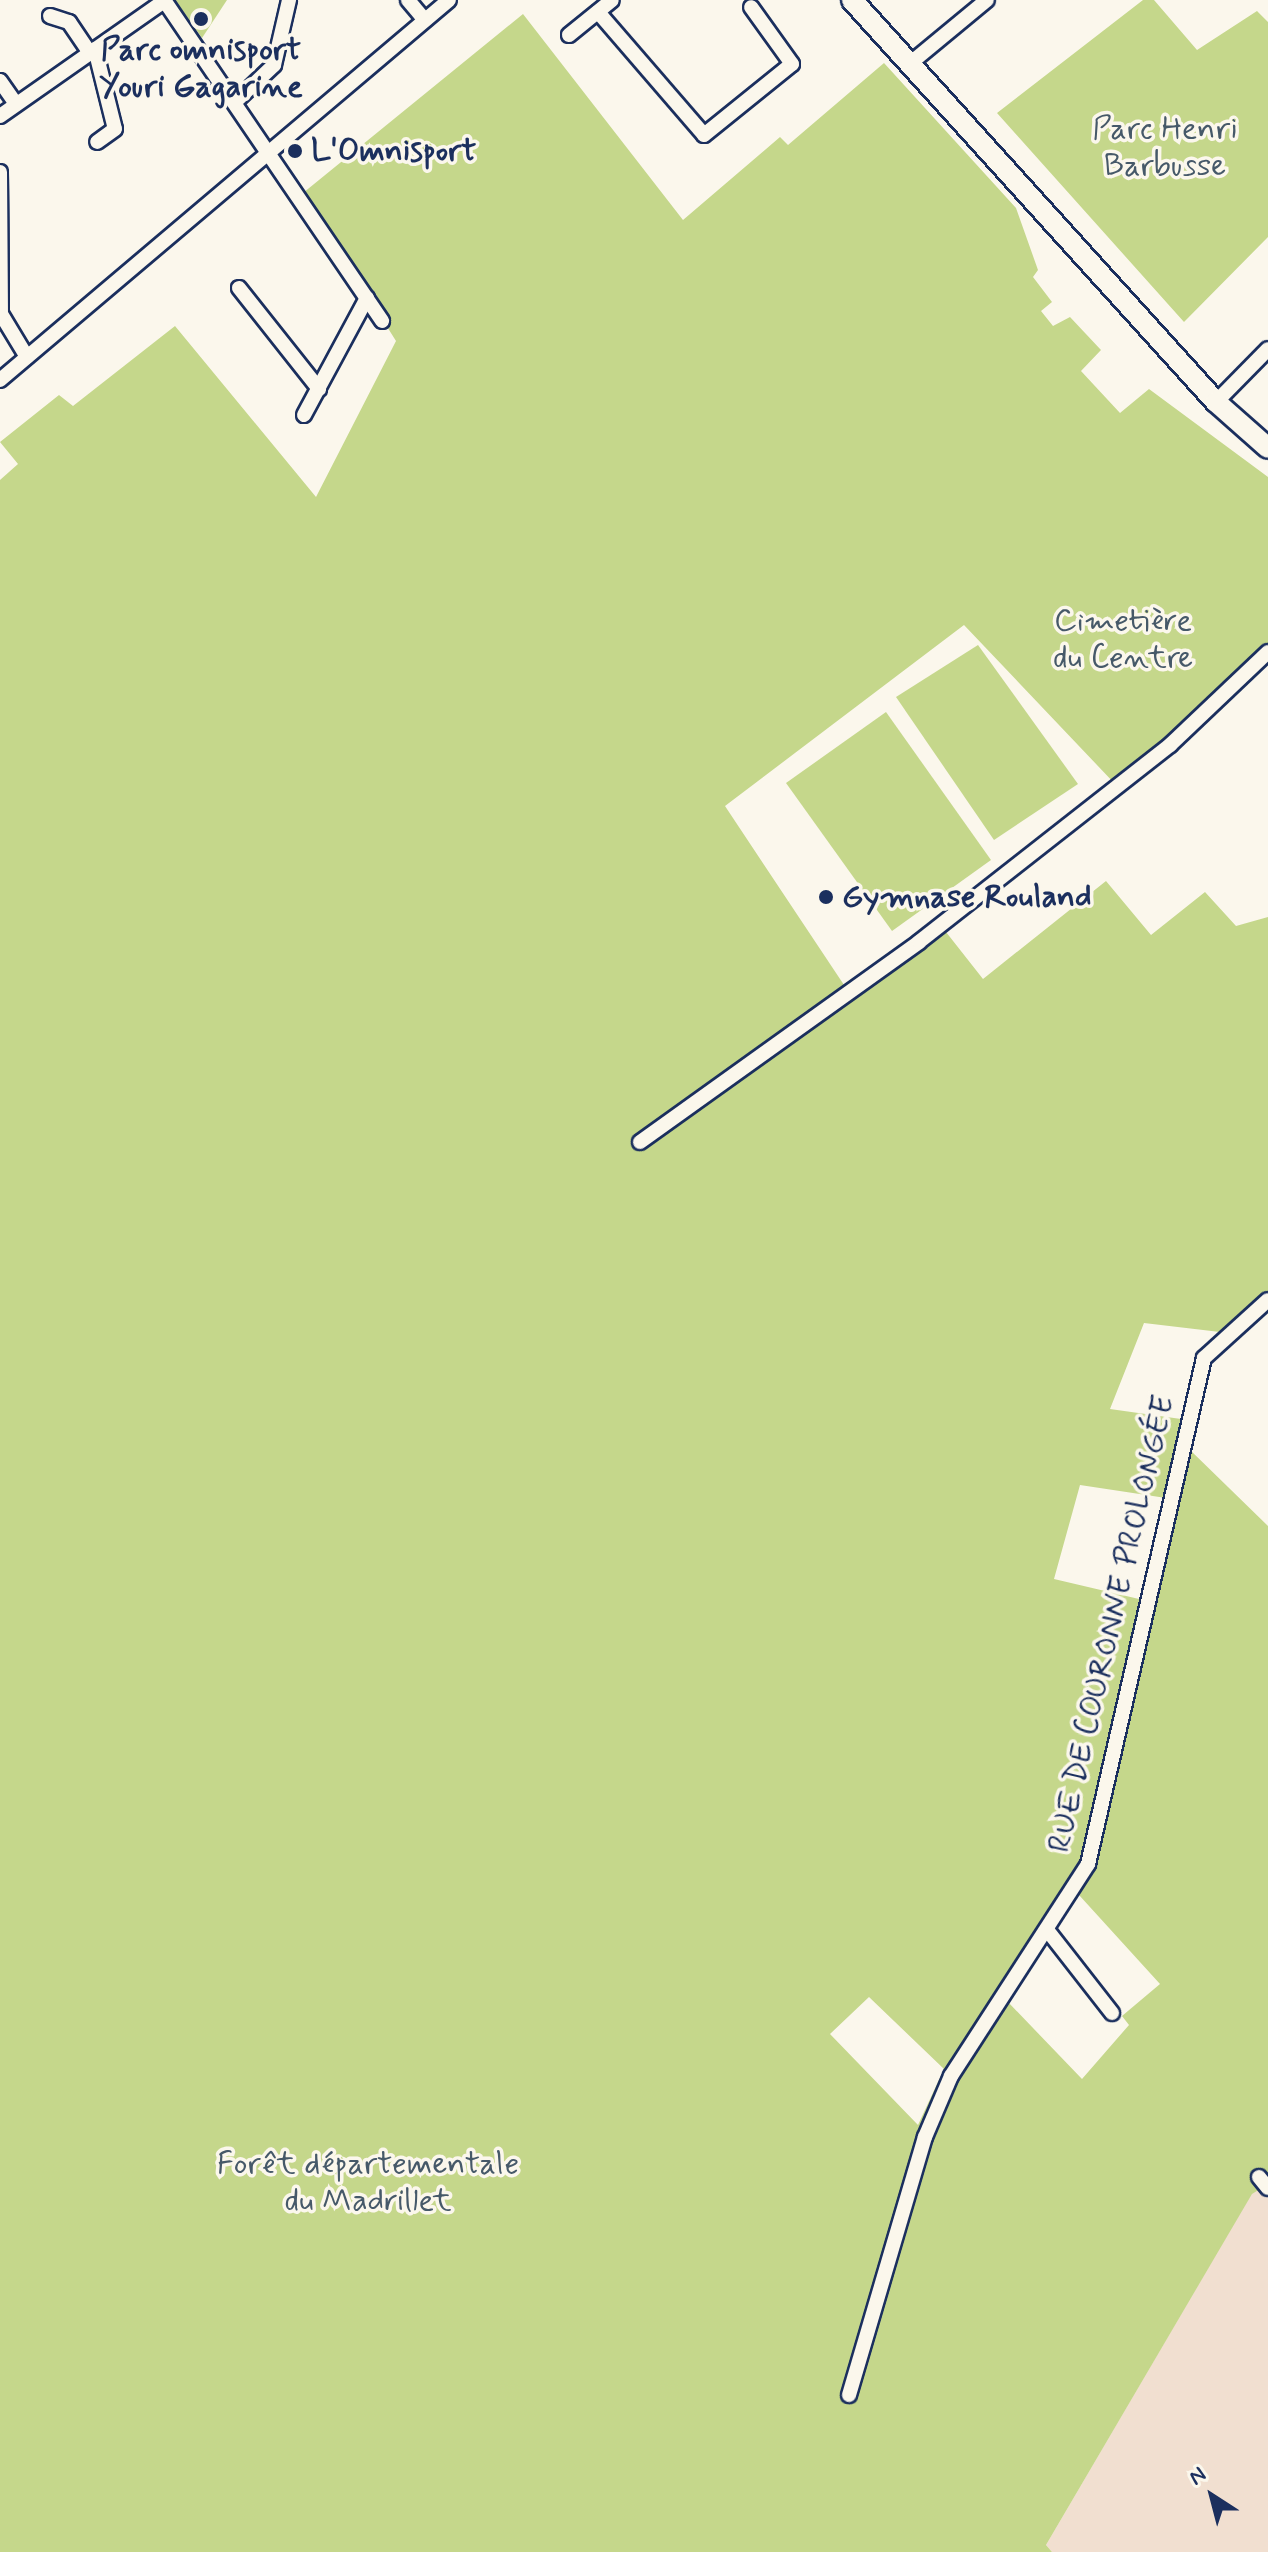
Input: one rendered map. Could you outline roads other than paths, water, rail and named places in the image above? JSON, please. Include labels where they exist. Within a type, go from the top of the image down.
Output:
[{"type":"main road","points":[[859,2],[1216,402],[1267,445]]},
{"type":"street","points":[[0,116],[164,0],[382,321]]},
{"type":"street","points":[[235,102],[274,65],[289,0]]},
{"type":"street","points":[[408,0],[425,20]]},
{"type":"street","points":[[0,380],[267,150],[449,0]]},
{"type":"street","points":[[569,35],[612,0]]},
{"type":"street","points":[[912,62],[987,0]]},
{"type":"street","points":[[598,12],[704,135],[792,64],[752,2]]},
{"type":"street","points":[[50,16],[69,22],[92,51],[115,129],[97,142]]},
{"type":"street","points":[[0,81],[16,104]]},
{"type":"street","points":[[0,172],[3,326],[27,357]]},
{"type":"street","points":[[239,288],[319,389]]},
{"type":"street","points":[[304,415],[367,298]]},
{"type":"street","points":[[1216,402],[1268,349]]},
{"type":"street","points":[[640,1142],[930,933],[1170,745],[1268,652]]},
{"type":"street","name":"RUE DE COURONNE PROLONGÉE","points":[[849,2395],[940,2101],[976,2033],[1048,1931],[1088,1864],[1204,1358],[1268,1300]]},
{"type":"street","points":[[1048,1931],[1112,2013]]},
{"type":"place","name":"Parc omnisport Youri Gagarine","points":[[201,19]]},
{"type":"place","name":"L'Omnisport","points":[[295,151]]},
{"type":"place","name":"Gymnase Rouland","points":[[826,897]]},
{"type":"park label","name":"Parc Henri Barbusse","points":[[1165,148]]},
{"type":"park label","name":"Cimetière du Centre","points":[[1123,640]]},
{"type":"park label","name":"Forêt départementale du Madrillet","points":[[368,2184]]}]
